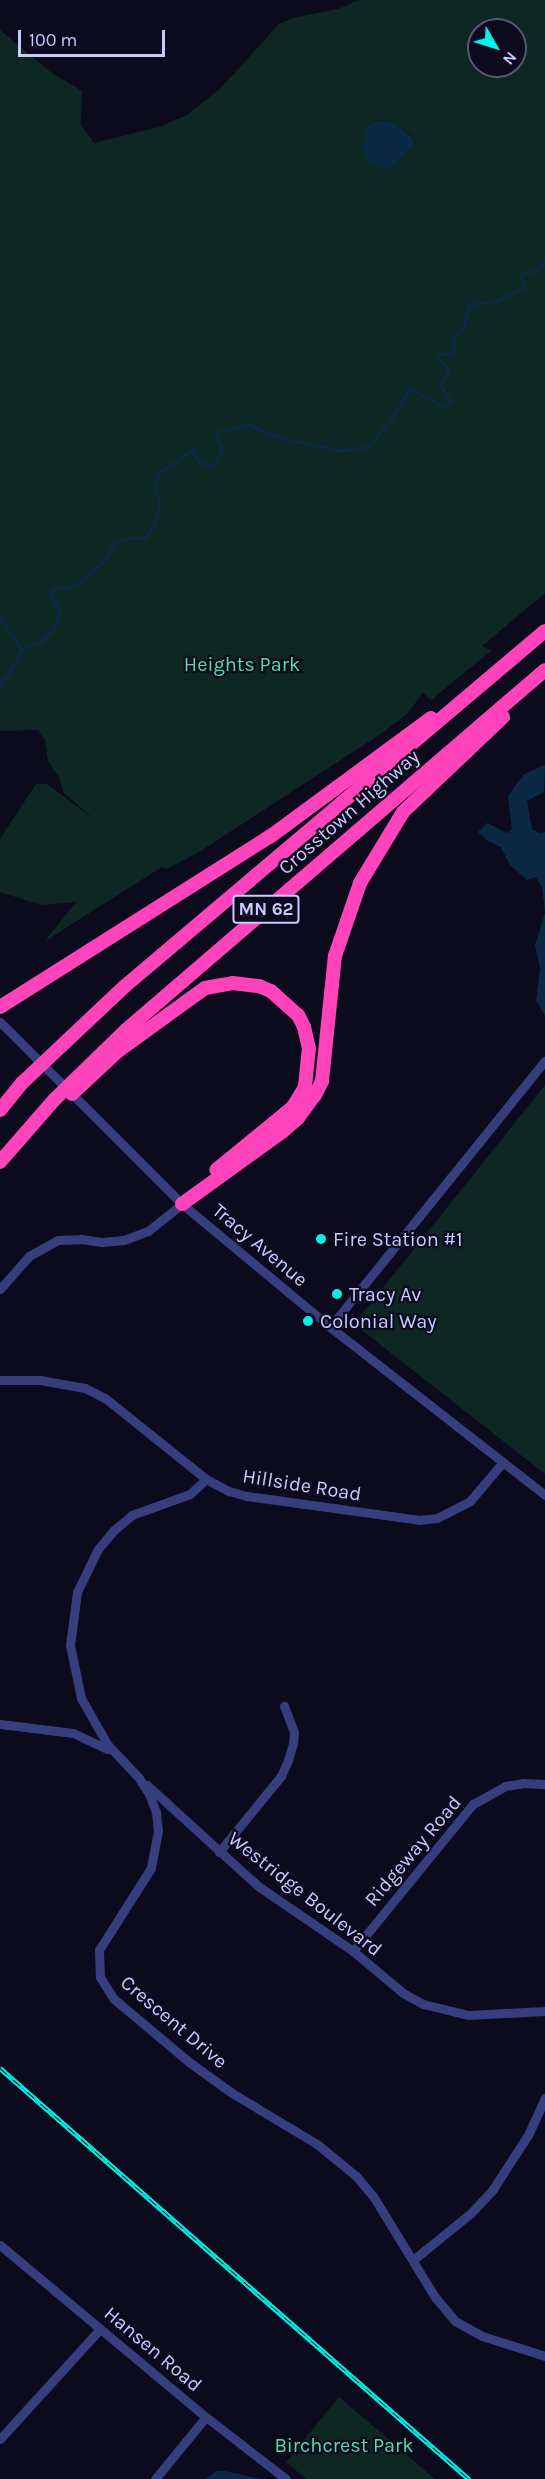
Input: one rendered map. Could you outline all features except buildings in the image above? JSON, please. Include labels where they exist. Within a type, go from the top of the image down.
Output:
[{"type":"highway","name":"Crosstown Highway","points":[[0,1110],[22,1083],[125,986],[545,632]]},
{"type":"highway","name":"Crosstown Highway","points":[[0,1161],[56,1099],[126,1030],[545,670]]},
{"type":"highway","points":[[182,1204],[282,1132],[298,1118],[315,1095],[322,1081],[335,956],[360,883],[403,812],[545,675]]},
{"type":"highway","points":[[0,1007],[271,836],[493,676]]},
{"type":"highway","points":[[0,1161],[118,1051],[194,994],[220,984],[259,986],[285,1002],[298,1015],[304,1027],[309,1048],[305,1087],[293,1107],[201,1181],[182,1204]]},
{"type":"street","name":"Tracy Avenue","points":[[0,1022],[182,1204],[330,1327],[545,1495]]},
{"type":"street","points":[[330,1327],[545,1061]]},
{"type":"street","points":[[0,1289],[29,1256],[58,1240],[81,1239],[102,1242],[124,1240],[147,1231],[182,1204]]},
{"type":"street","name":"Hillside Road","points":[[0,1380],[63,1383],[85,1388],[105,1398],[206,1479],[229,1491],[247,1496],[419,1520],[437,1518],[470,1501],[503,1462]]},
{"type":"street","name":"Crescent Drive","points":[[206,1479],[190,1494],[132,1515],[114,1530],[98,1549],[77,1592],[70,1645],[78,1689],[92,1722],[125,1765],[139,1778],[149,1794],[156,1812],[158,1831],[151,1868],[99,1950],[98,1964],[105,1988],[156,2036],[210,2078],[338,2159],[373,2196],[444,2310],[468,2331],[545,2356]]},
{"type":"street","points":[[219,1852],[280,1776],[288,1760],[294,1732],[284,1706]]},
{"type":"street","name":"Westridge Boulevard","points":[[0,1724],[73,1732],[102,1745],[219,1852],[290,1910],[353,1952],[403,1993],[423,2004],[468,2015],[545,2011]]},
{"type":"street","name":"Ridgeway Road","points":[[353,1952],[473,1804],[505,1786],[523,1783],[545,1784]]},
{"type":"street","points":[[413,2260],[471,2213],[493,2189],[528,2135],[545,2098]]},
{"type":"street","name":"Hansen Road","points":[[0,2245],[206,2417],[285,2479]]},
{"type":"street","points":[[0,2439],[100,2329]]},
{"type":"street","points":[[155,2479],[206,2417]]},
{"type":"green space","name":"Heights Park","points":[[359,0],[545,0],[545,593],[482,646],[491,651],[431,700],[423,693],[406,715],[376,737],[199,852],[167,869],[162,867],[45,941],[76,902],[41,905],[0,892],[0,839],[36,784],[47,784],[95,820],[63,792],[59,777],[48,761],[45,740],[38,730],[0,731],[0,30],[49,71],[82,91],[81,125],[94,143],[159,127],[187,115],[220,89],[279,24],[293,18],[338,9]],"holes":[[[379,120],[395,123],[411,135],[415,145],[392,167],[363,145],[367,125]]]},
{"type":"green space","points":[[545,1085],[545,1474],[354,1324]]},
{"type":"green space","name":"Birchcrest Park","points":[[339,2397],[435,2479],[306,2479],[286,2462]]},
{"type":"water","points":[[379,120],[395,123],[411,136],[415,145],[392,167],[385,169],[370,165],[363,151],[364,130],[367,125]]},
{"type":"water","points":[[545,765],[544,792],[527,801],[532,829],[540,833],[545,832],[545,913],[542,887],[536,877],[527,880],[510,865],[501,847],[488,841],[478,832],[487,823],[507,833],[512,830],[508,796],[524,774]]},
{"type":"water","points":[[545,913],[545,1016],[536,1000],[540,968],[535,945]]},
{"type":"water","points":[[216,2471],[225,2471],[261,2479],[206,2479]]},
{"type":"waterway","points":[[0,684],[9,674],[22,649],[39,643],[55,628],[60,612],[50,593],[56,587],[70,588],[80,582],[105,560],[114,543],[130,538],[145,538],[154,526],[160,502],[154,489],[158,474],[193,449],[198,462],[214,467],[222,448],[215,433],[248,424],[280,438],[342,451],[367,447],[391,420],[409,389],[443,406],[450,401],[440,384],[449,370],[437,356],[454,351],[453,338],[464,326],[469,304],[496,302],[524,287],[520,274],[537,270],[545,260]]},
{"type":"waterway","points":[[0,619],[22,649]]},
{"type":"railway","points":[[0,2068],[469,2479]]},
{"type":"place","name":"Fire Station #1","points":[[321,1239]]},
{"type":"place","name":"Tracy Av","points":[[337,1294]]},
{"type":"place","name":"Colonial Way","points":[[308,1321]]}]
